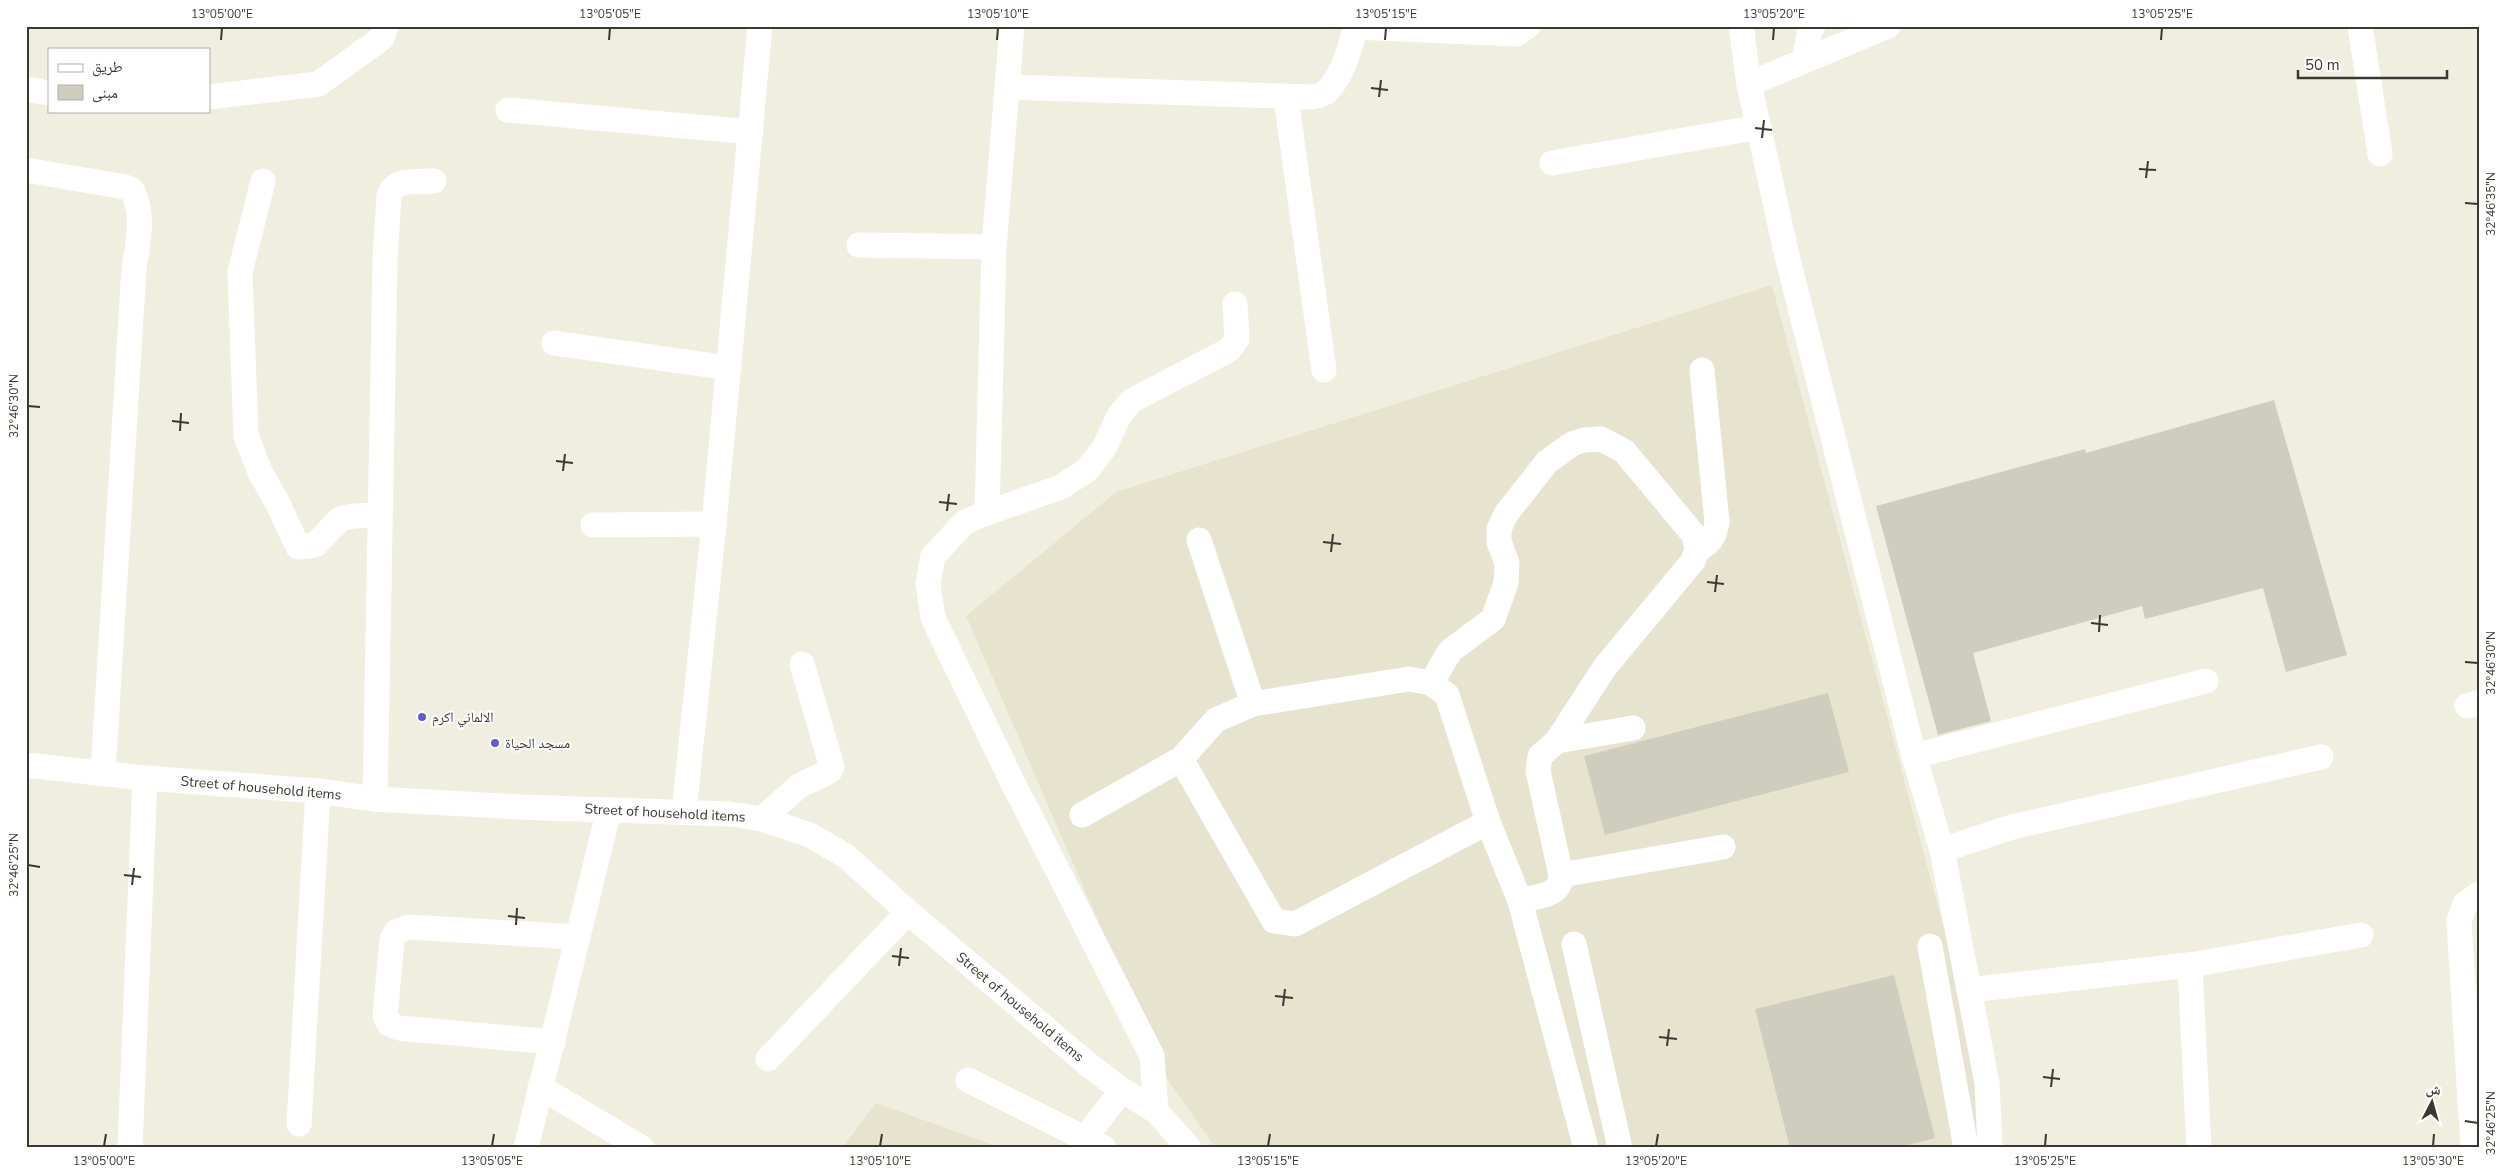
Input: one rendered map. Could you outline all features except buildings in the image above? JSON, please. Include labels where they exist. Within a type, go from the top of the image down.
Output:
[{"type":"street","points":[[210,97],[318,84],[382,38],[386,26]]},
{"type":"street","points":[[684,812],[714,524],[760,26]]},
{"type":"street","points":[[987,513],[994,247],[1012,26]]},
{"type":"street","points":[[1008,87],[1286,98],[1311,97],[1324,93],[1332,85],[1351,47],[1355,26],[1516,34],[1528,26]]},
{"type":"street","points":[[1741,26],[1749,84],[1787,256],[1914,756],[1942,850],[1987,1083],[1990,1148]]},
{"type":"street","points":[[1804,61],[1810,28],[1813,26]]},
{"type":"street","points":[[1749,84],[1888,26]]},
{"type":"street","points":[[2360,26],[2380,154]]},
{"type":"street","points":[[26,89],[48,93]]},
{"type":"street","points":[[1286,98],[1324,370]]},
{"type":"street","points":[[508,110],[751,132]]},
{"type":"street","points":[[1552,163],[1759,127]]},
{"type":"street","points":[[26,170],[125,187],[132,190],[140,212],[140,229],[134,269],[103,773]]},
{"type":"street","points":[[263,181],[240,272],[246,436],[260,472],[278,504],[298,547],[315,545],[340,519],[354,516],[380,515]]},
{"type":"street","points":[[375,799],[384,270],[388,196],[391,189],[397,184],[434,181]]},
{"type":"street","points":[[860,245],[994,247]]},
{"type":"street","points":[[1156,1111],[1152,1056],[1011,779],[932,618],[928,584],[933,556],[965,522],[1062,487],[1087,470],[1104,448],[1119,416],[1130,401],[1229,350],[1237,339],[1236,304]]},
{"type":"street","points":[[554,343],[729,368]]},
{"type":"street","points":[[1697,550],[1715,534],[1717,522],[1702,370]]},
{"type":"street","points":[[1431,683],[1450,651],[1493,619],[1506,584],[1507,564],[1499,542],[1499,529],[1506,514],[1547,462],[1572,444],[1584,440],[1602,440],[1624,451],[1694,535],[1697,550],[1693,561],[1605,667],[1557,741],[1540,756],[1538,771],[1561,875],[1561,885],[1556,892],[1520,900]]},
{"type":"street","points":[[592,525],[714,524]]},
{"type":"street","points":[[1199,540],[1253,704]]},
{"type":"street","points":[[762,819],[799,786],[830,771],[832,767],[802,664]]},
{"type":"street","points":[[1082,815],[1181,759],[1216,720],[1253,704],[1409,680],[1431,683],[1447,695],[1488,822],[1520,900],[1586,1148]]},
{"type":"street","points":[[1914,756],[2206,681]]},
{"type":"street","points":[[1557,741],[1634,728]]},
{"type":"street","points":[[1942,850],[2012,827],[2321,756]]},
{"type":"street","points":[[1181,759],[1274,921],[1295,924],[1488,822]]},
{"type":"street","name":"Street of household items","points":[[26,764],[145,778],[318,791],[375,799],[730,814],[762,819],[810,834],[846,856],[908,912],[1122,1090],[1156,1111],[1189,1148]]},
{"type":"street","points":[[130,1148],[145,778]]},
{"type":"street","points":[[299,1124],[318,791]]},
{"type":"street","points":[[526,1148],[609,810]]},
{"type":"street","points":[[1561,875],[1723,847]]},
{"type":"street","points":[[2473,1148],[2459,922],[2465,904],[2479,894]]},
{"type":"street","points":[[768,1059],[908,912]]},
{"type":"street","points":[[553,1042],[399,1028],[389,1024],[385,1016],[392,940],[396,932],[409,927],[578,937]]},
{"type":"street","points":[[1969,990],[2190,965],[2361,935]]},
{"type":"street","points":[[1574,944],[1620,1148]]},
{"type":"street","points":[[1930,946],[1966,1148]]},
{"type":"street","points":[[2190,965],[2199,1148]]},
{"type":"street","points":[[968,1080],[1095,1142],[1122,1090]]},
{"type":"street","points":[[540,1087],[642,1148]]},
{"type":"shaded area","points":[[1772,285],[1979,1060],[1979,1148],[1216,1148],[1165,1076],[966,616],[1116,492]]},
{"type":"shaded area","points":[[876,1103],[1002,1148],[842,1148]]},
{"type":"place","name":"الالماني اكرم","points":[[422,717]]},
{"type":"place","name":"مسجد الحياة","points":[[495,743]]}]
